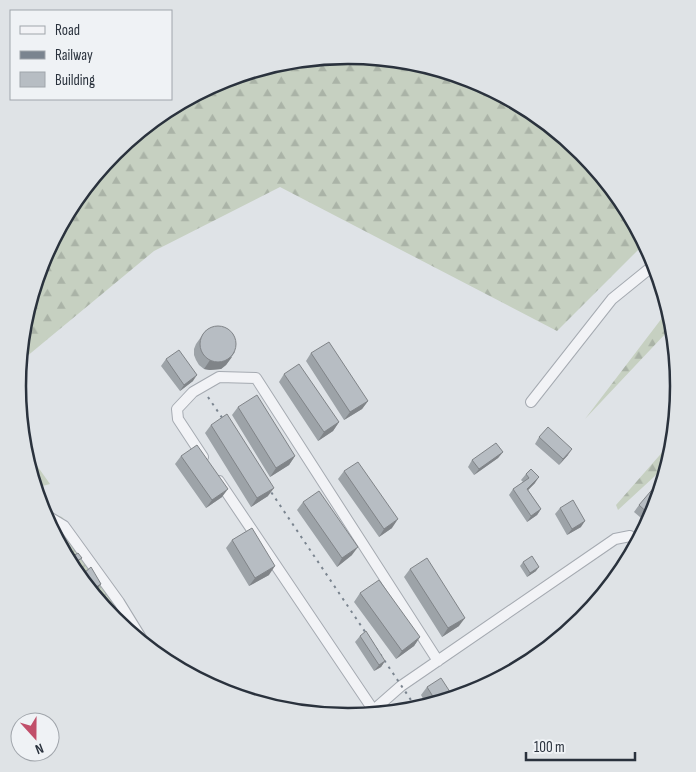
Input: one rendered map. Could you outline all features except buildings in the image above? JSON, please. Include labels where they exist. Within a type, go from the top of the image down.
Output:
[{"type":"street","points":[[531,402],[612,299],[648,270]]},
{"type":"street","points":[[368,707],[178,419],[177,409],[193,392],[219,377],[256,378],[438,661]]},
{"type":"street","points":[[56,521],[64,526],[119,602],[134,626]]},
{"type":"street","points":[[380,706],[401,686],[615,539],[630,536],[632,538]]},
{"type":"green space","points":[[348,64],[411,70],[451,81],[490,97],[527,118],[576,158],[590,174],[616,207],[639,249],[557,331],[280,187],[154,251],[28,355],[32,323],[37,303],[59,244],[80,207],[120,158],[169,118],[206,97],[225,89],[245,81],[285,70]]},
{"type":"green space","points":[[662,318],[663,319],[666,334],[585,419]]},
{"type":"green space","points":[[664,451],[658,474],[618,510],[616,505]]},
{"type":"green space","points":[[36,464],[50,484],[42,486]]},
{"type":"green space","points":[[53,514],[62,517],[143,634],[120,614],[80,565]]},
{"type":"railway","points":[[208,397],[229,428]]},
{"type":"railway","points":[[263,480],[412,702]]}]
